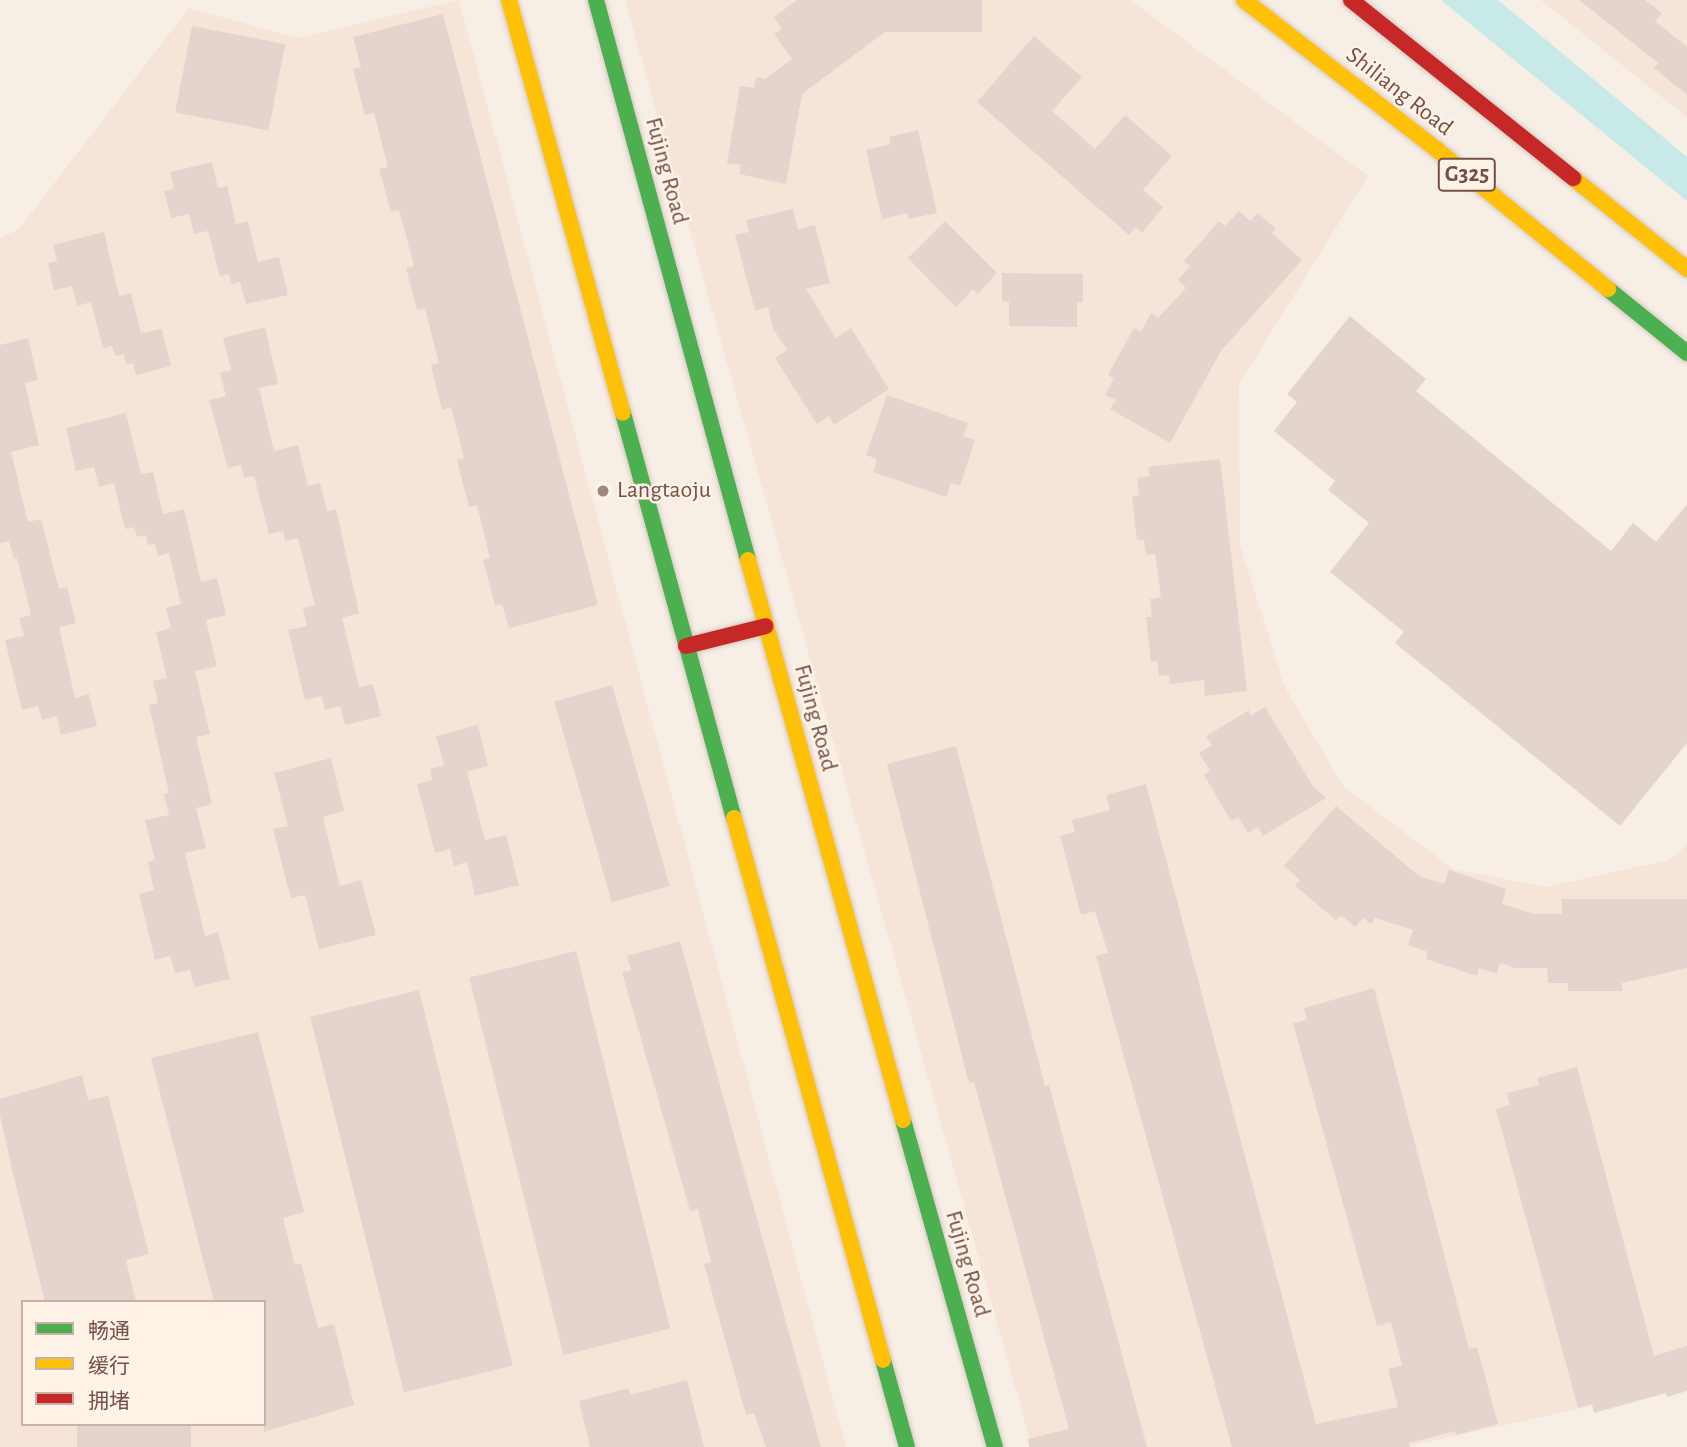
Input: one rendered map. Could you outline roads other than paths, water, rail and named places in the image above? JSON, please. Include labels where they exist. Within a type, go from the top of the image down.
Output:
[{"type":"main road","points":[[509,0],[907,1447]]},
{"type":"main road","name":"Fujing Road","points":[[596,0],[766,626],[995,1447]]},
{"type":"main road","name":"Shiliang Road","points":[[1244,0],[1436,149],[1687,353]]},
{"type":"main road","name":"Shiliang Road","points":[[1351,0],[1687,269]]},
{"type":"main road","points":[[686,646],[766,626]]},
{"type":"water","points":[[1441,0],[1498,0],[1687,157],[1687,201]]},
{"type":"place","name":"Langtaoju","points":[[603,491]]}]
